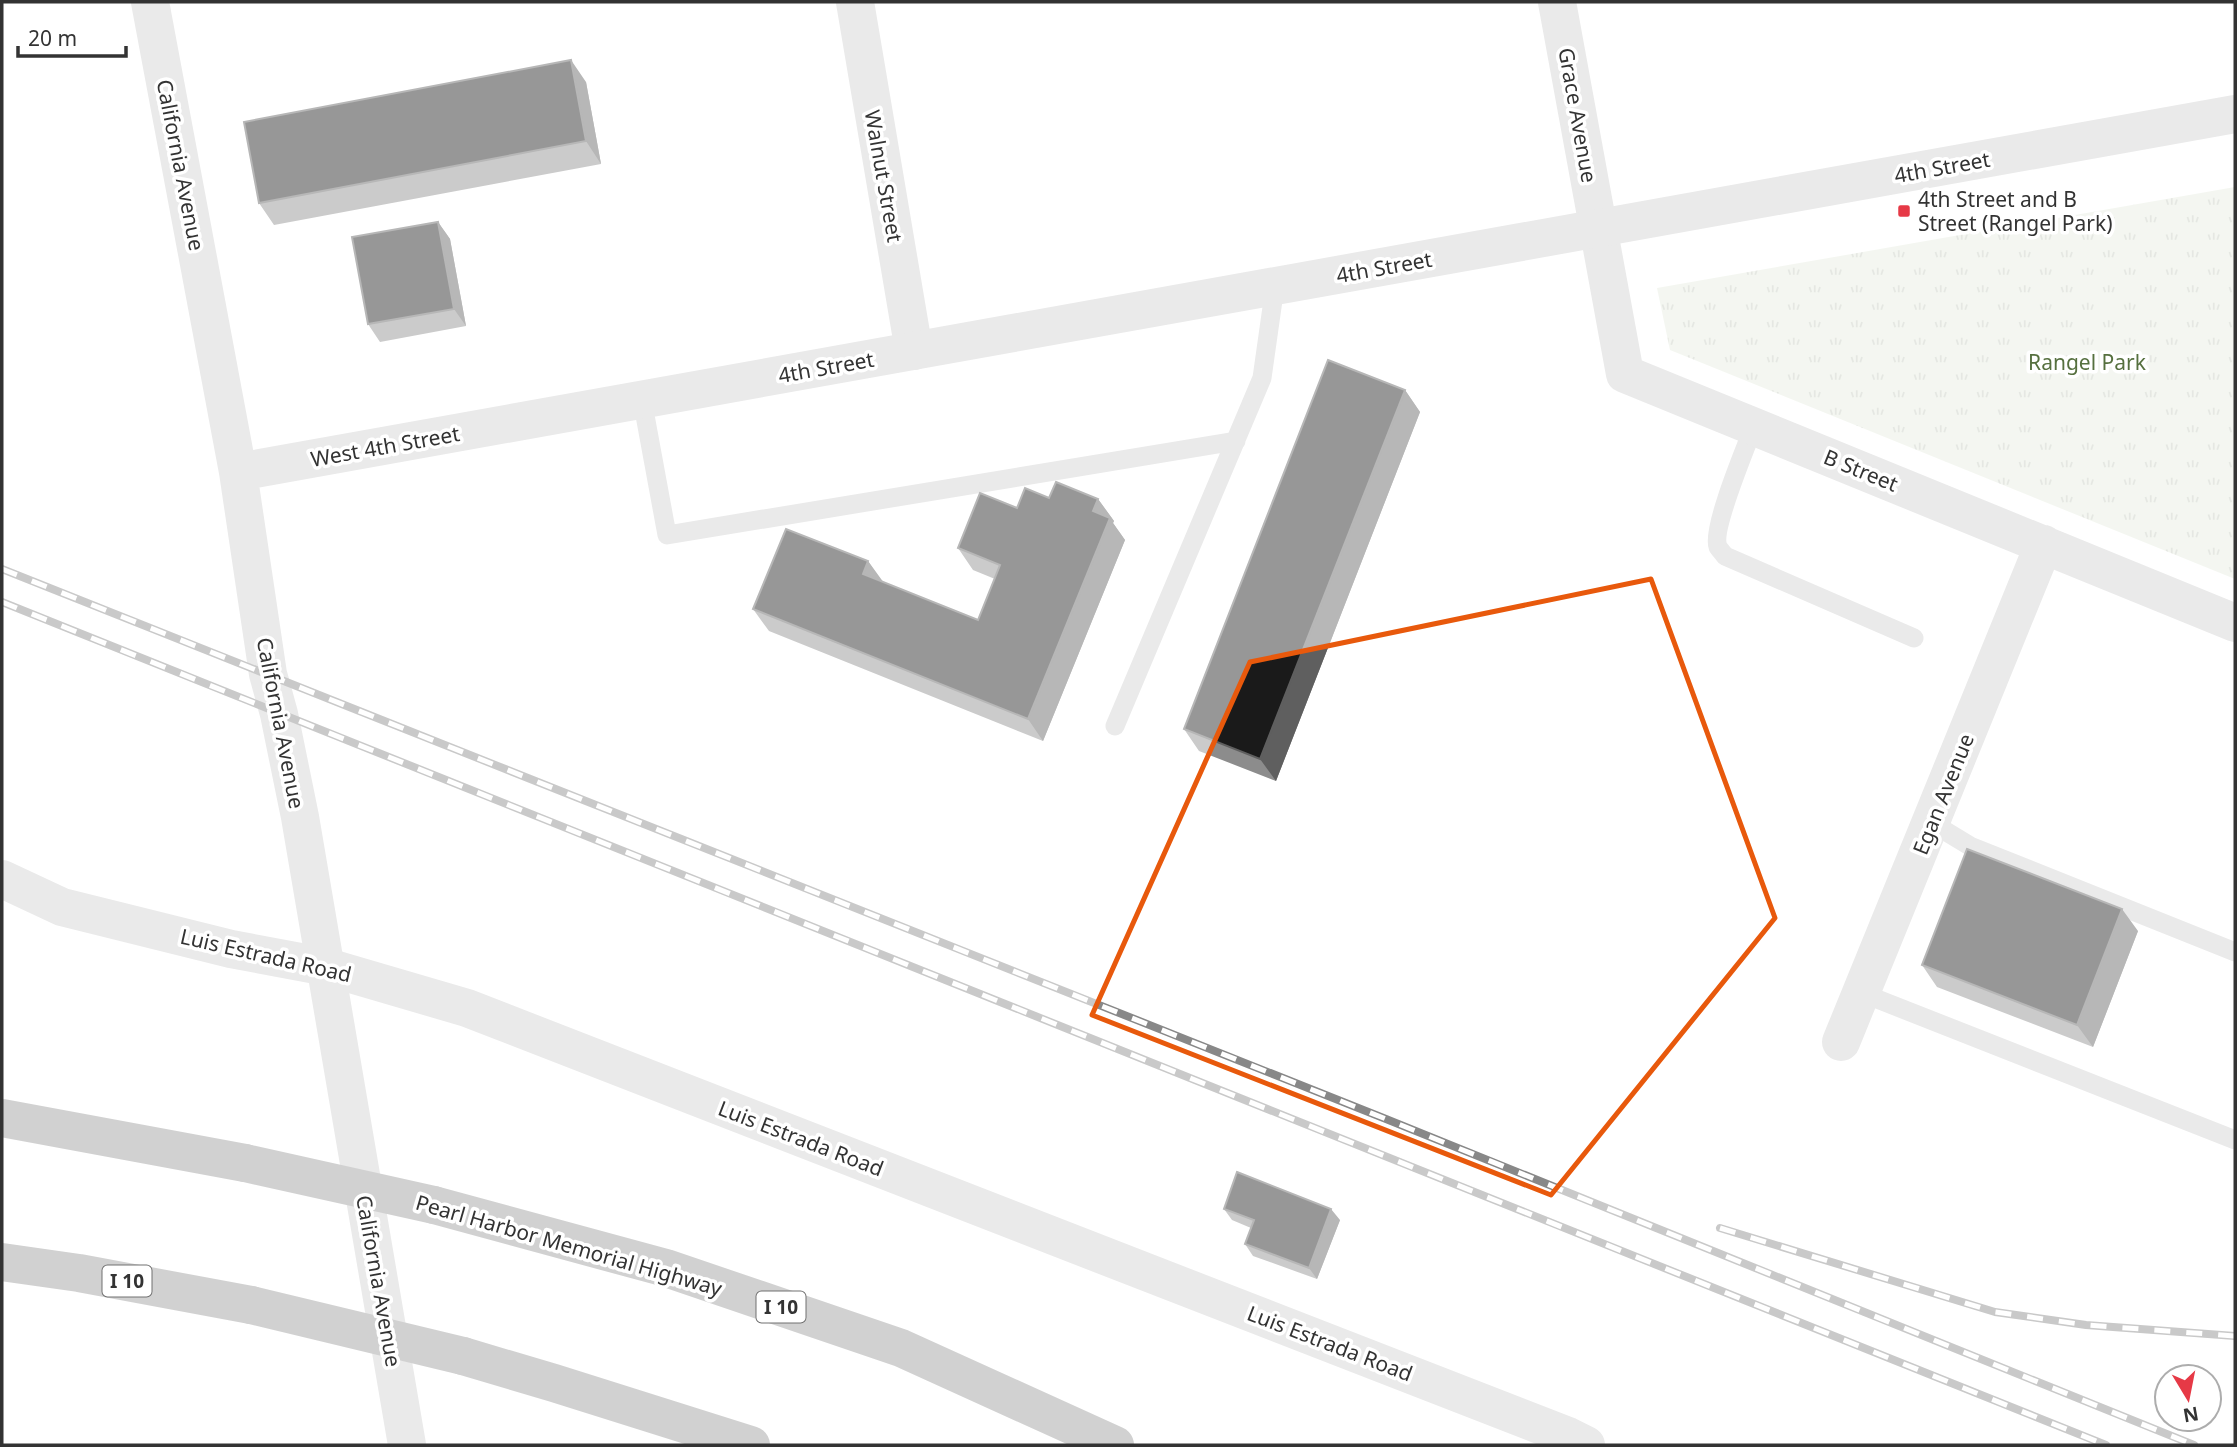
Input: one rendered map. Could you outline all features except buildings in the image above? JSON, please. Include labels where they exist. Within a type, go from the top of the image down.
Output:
[{"type":"highway","name":"Pearl Harbor Memorial Highway","points":[[2,1118],[245,1163],[434,1205],[666,1268],[901,1348],[1115,1445]]},
{"type":"highway","name":"I 10","points":[[2,1262],[184,1291],[463,1356],[751,1445]]},
{"type":"highway","points":[[2,1283],[184,1291]]},
{"type":"street","name":"California Avenue","points":[[150,2],[238,472],[268,674],[300,817],[327,967],[407,1445]]},
{"type":"street","name":"Walnut Street","points":[[855,2],[914,351]]},
{"type":"street","name":"Grace Avenue","points":[[1558,2],[1598,228]]},
{"type":"street","name":"4th Street","points":[[533,419],[2235,114]]},
{"type":"street","name":"B Street","points":[[1598,228],[1625,374],[2235,622]]},
{"type":"street","name":"West 4th Street","points":[[238,472],[533,419]]},
{"type":"street","name":"Egan Avenue","points":[[1841,1042],[2044,544]]},
{"type":"street","name":"Luis Estrada Road","points":[[2,879],[62,907],[231,949],[327,967],[467,1008],[1586,1445]]},
{"type":"lane","points":[[1115,726],[1262,378],[1275,286]]},
{"type":"lane","points":[[642,399],[667,535],[1236,440]]},
{"type":"lane","points":[[1754,426],[1726,501],[1717,534],[1717,546],[1725,556],[1914,638]]},
{"type":"lane","points":[[1932,823],[1970,846],[2235,952]]},
{"type":"lane","points":[[1861,993],[2235,1140]]},
{"type":"highlighted area","points":[[1651,579],[1775,918],[1551,1195],[1092,1015],[1250,662]]},
{"type":"green space","name":"Rangel Park","points":[[2235,187],[2235,579],[1670,350],[1657,288]]},
{"type":"railway","points":[[2,569],[1386,1119],[2194,1445]]},
{"type":"railway","points":[[2,602],[2106,1445]]},
{"type":"railway","points":[[1720,1228],[1995,1312],[2086,1325],[2235,1336]]},
{"type":"place","name":"4th Street and B Street (Rangel Park)","points":[[1904,211]]}]
